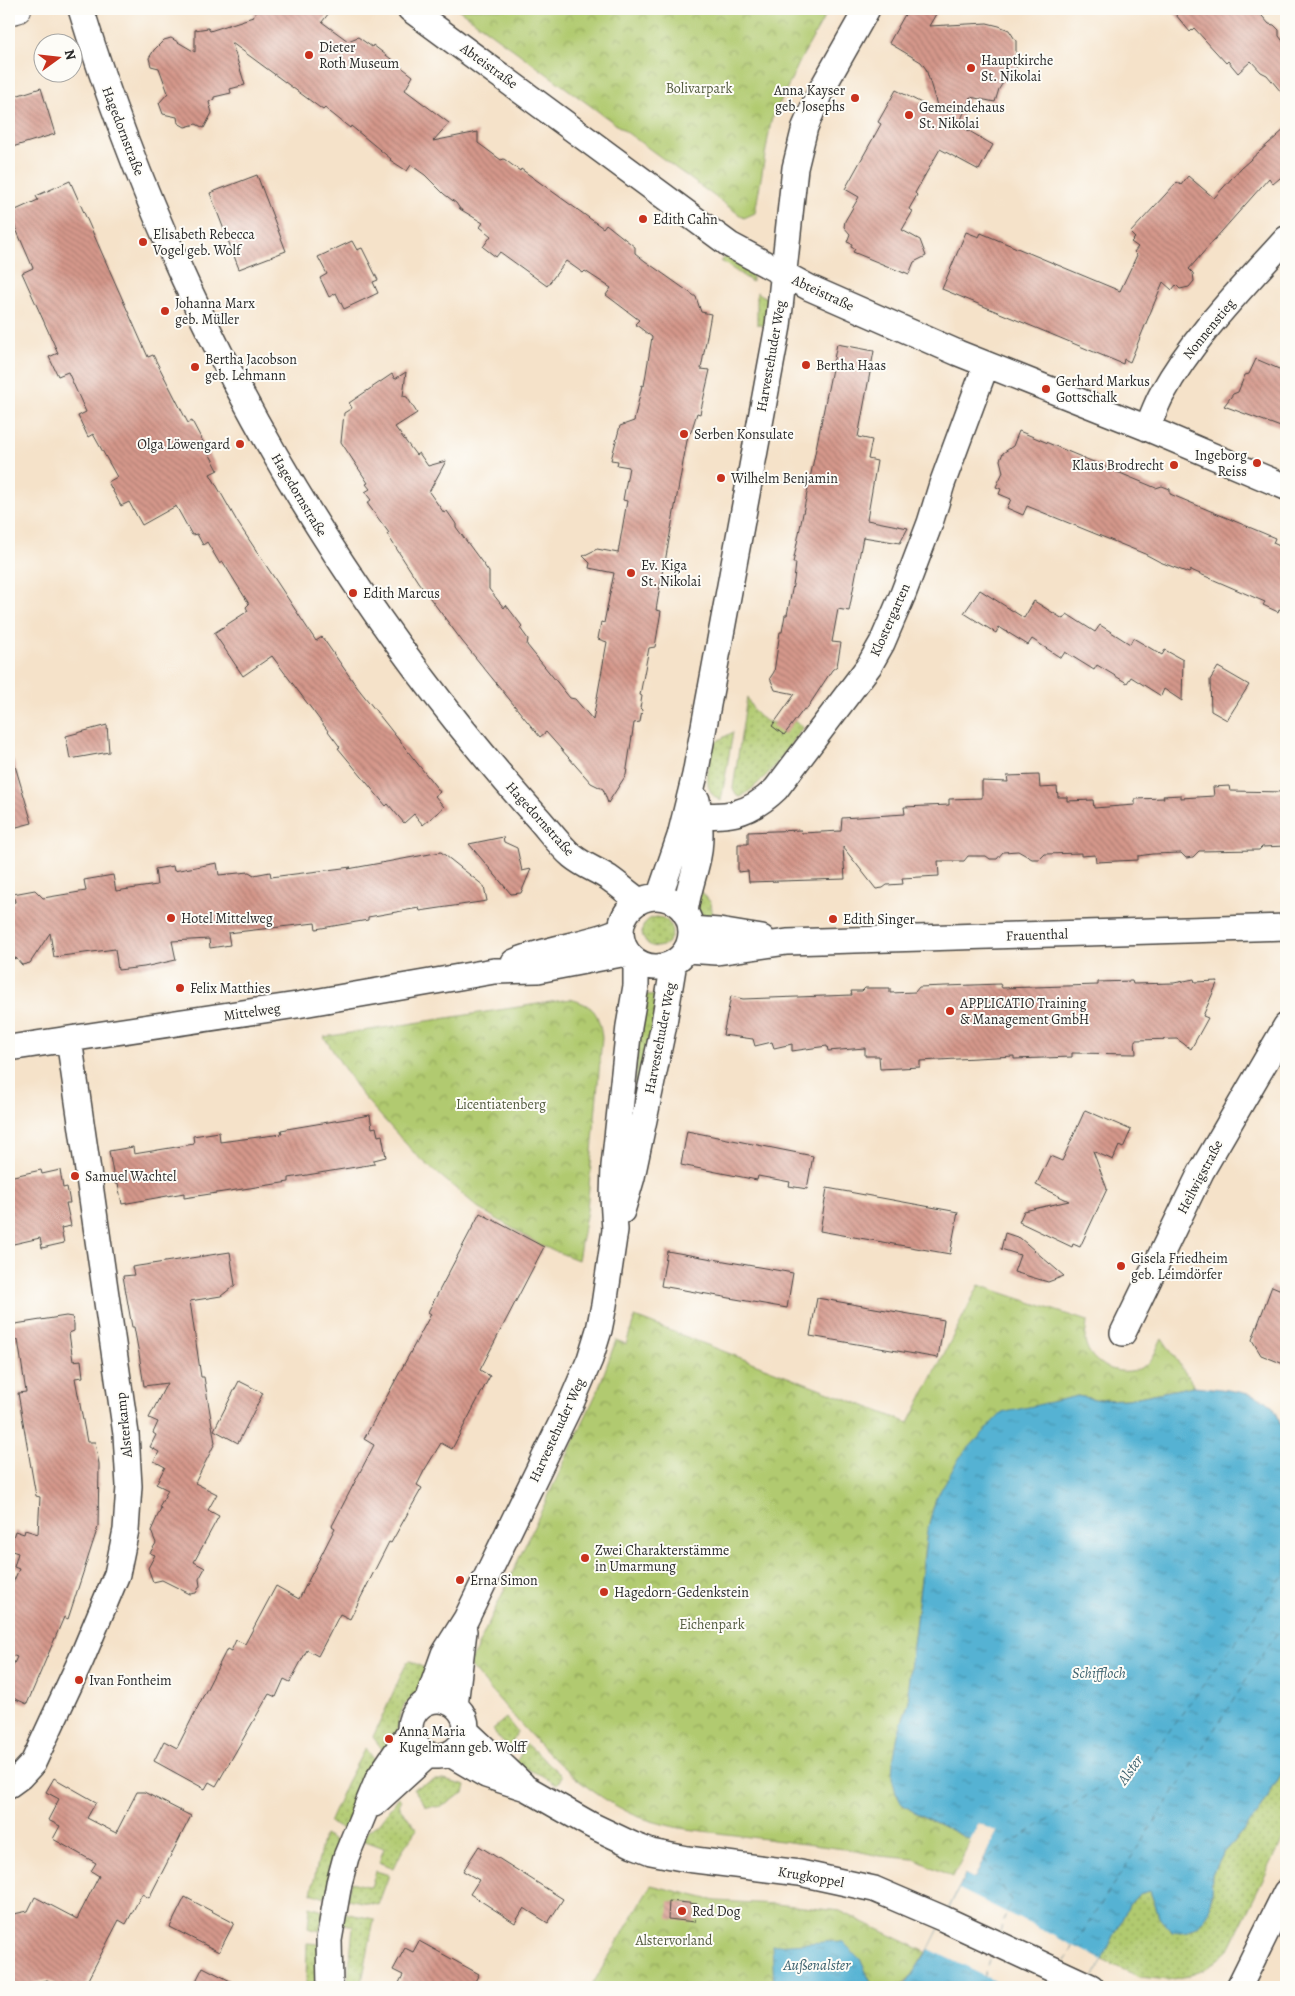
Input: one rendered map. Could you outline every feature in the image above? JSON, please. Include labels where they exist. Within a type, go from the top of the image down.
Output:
[{"type":"main road","points":[[9,11],[17,9]]},
{"type":"street","name":"Hagedornstraße","points":[[81,9],[102,77],[174,259],[219,353],[274,454],[321,533],[372,610],[411,664],[481,753],[570,855],[589,868],[649,899]]},
{"type":"street","name":"Abteistraße","points":[[410,9],[730,245],[810,288],[986,365],[1147,428],[1286,487]]},
{"type":"street","name":"Harvestehuder Weg","points":[[330,1987],[329,1940],[335,1904],[346,1857],[362,1817],[378,1779],[410,1732],[415,1711],[427,1702],[444,1654],[466,1619],[572,1401],[590,1359],[604,1306],[615,1230],[632,1177],[684,939],[687,895],[698,853],[693,814],[695,775],[778,326],[795,168],[805,127],[820,92],[867,9]]},
{"type":"street","name":"Nonnenstieg","points":[[1147,428],[1162,394],[1182,363],[1226,307],[1286,239]]},
{"type":"street","name":"Klostergarten","points":[[693,814],[717,817],[733,815],[756,806],[767,798],[776,789],[869,666],[882,643],[903,594],[986,365]]},
{"type":"street","name":"Harvestehuder Weg","points":[[615,1230],[614,1166],[629,1026],[636,986],[632,958],[622,943],[621,930],[625,915],[649,899],[675,853],[693,814]]},
{"type":"street","points":[[649,899],[674,902],[684,939]]},
{"type":"street","name":"Frauenthal","points":[[684,939],[717,952],[787,942],[1286,927]]},
{"type":"street","name":"Mittelweg","points":[[494,971],[534,953],[602,937],[621,930]]},
{"type":"street","name":"Harvestehuder Weg","points":[[632,958],[654,967],[663,966],[684,939]]},
{"type":"street","name":"Mittelweg","points":[[9,1048],[323,1001],[494,971],[538,970],[620,954],[632,958]]},
{"type":"street","name":"Heilwigstraße","points":[[1123,1333],[1201,1172],[1286,1026]]},
{"type":"street","name":"Alsterkamp","points":[[9,1785],[20,1778],[33,1763],[81,1660],[117,1574],[126,1530],[129,1486],[126,1434],[69,1039]]},
{"type":"street","name":"Harvestehuder Weg","points":[[455,1705],[466,1619]]},
{"type":"street","points":[[427,1702],[441,1700],[455,1705],[464,1716],[466,1731]]},
{"type":"street","name":"Harvestehuder Weg","points":[[362,1817],[439,1754],[461,1745],[466,1731]]},
{"type":"street","name":"Krugkoppel","points":[[466,1731],[526,1788]]},
{"type":"street","points":[[410,1732],[416,1746],[439,1754]]},
{"type":"street","name":"Krugkoppel","points":[[439,1754],[486,1775],[526,1788],[616,1838],[651,1852],[687,1859],[800,1873],[874,1890],[944,1919],[1090,1987]]},
{"type":"street","points":[[1239,1987],[1286,1892]]},
{"type":"green space","name":"Bolivarpark","points":[[458,9],[829,9],[802,57],[771,121],[755,213],[744,218]]},
{"type":"green space","points":[[730,253],[752,267],[752,282],[721,261]]},
{"type":"green space","points":[[757,292],[768,299],[765,326],[757,324]]},
{"type":"green space","points":[[747,697],[759,717],[771,723],[794,721],[803,727],[775,765],[741,797],[737,796],[733,788]]},
{"type":"green space","points":[[733,732],[721,801],[709,789],[708,772],[711,752],[720,739]]},
{"type":"green space","points":[[701,891],[711,903],[713,918],[704,918],[696,908]]},
{"type":"green space","points":[[657,917],[668,921],[672,932],[668,943],[657,947],[646,943],[642,932],[646,921]]},
{"type":"green space","points":[[643,994],[662,996],[627,1163]]},
{"type":"green space","name":"Licentiatenberg","points":[[570,999],[585,1004],[594,1011],[599,1022],[602,1037],[587,1210],[578,1260],[542,1246],[480,1209],[416,1155],[360,1093],[324,1037]]},
{"type":"green space","name":"Eichenpark","points":[[979,1285],[1087,1321],[1085,1340],[1093,1357],[1101,1364],[1119,1371],[1138,1369],[1146,1365],[1162,1338],[1194,1386],[1128,1399],[1101,1400],[1077,1396],[936,1498],[927,1531],[923,1561],[908,1686],[909,1701],[898,1734],[902,1804],[914,1812],[971,1840],[953,1877],[914,1859],[679,1828],[647,1820],[604,1799],[561,1766],[523,1727],[469,1665],[598,1390],[616,1340],[626,1344],[635,1317],[909,1423]]},
{"type":"green space","points":[[411,1661],[431,1672],[423,1687],[404,1706],[399,1718],[397,1733],[385,1753],[373,1737],[407,1662]]},
{"type":"green space","points":[[506,1718],[517,1732],[510,1746],[497,1737],[493,1729]]},
{"type":"green space","points":[[527,1744],[562,1776],[557,1785],[541,1775],[515,1764]]},
{"type":"green space","points":[[365,1748],[377,1765],[345,1830],[329,1823],[346,1784]]},
{"type":"green space","points":[[1286,1760],[1286,1833],[1229,1949],[1207,1969],[1188,1976],[1168,1980],[1140,1977],[1102,1960],[1129,1905],[1139,1894],[1150,1891],[1159,1916],[1180,1933],[1193,1930],[1210,1911],[1212,1874],[1222,1854],[1258,1814],[1283,1771]]},
{"type":"green space","points":[[435,1780],[444,1780],[466,1786],[464,1793],[439,1807],[426,1806],[413,1788]]},
{"type":"green space","points":[[399,1797],[402,1800],[398,1805],[417,1829],[403,1849],[394,1868],[379,1862],[384,1848],[363,1840],[368,1831],[378,1824]]},
{"type":"green space","points":[[324,1835],[340,1844],[325,1898],[311,1893]]},
{"type":"green space","points":[[376,1871],[389,1875],[378,1905],[347,1899],[351,1882],[371,1887]]},
{"type":"green space","name":"Alstervorland","points":[[651,1885],[716,1901],[776,1904],[840,1911],[926,1952],[907,1981],[895,1986],[873,1987],[860,1959],[771,1987],[591,1987]]},
{"type":"green space","points":[[310,1906],[323,1910],[320,1931],[308,1928]]},
{"type":"green space","points":[[344,1913],[374,1919],[361,1987],[347,1987],[353,1926],[342,1923]]},
{"type":"green space","points":[[307,1943],[319,1944],[319,1987],[306,1987]]},
{"type":"water","name":"Schiffloch","points":[[1194,1386],[1240,1392],[1265,1400],[1275,1410],[1282,1434],[1286,1436],[1286,1760],[1283,1771],[1258,1814],[1222,1854],[1212,1874],[1210,1911],[1198,1926],[1188,1932],[1172,1932],[1166,1926],[1159,1916],[1150,1891],[1139,1894],[1129,1905],[1089,1987],[895,1987],[906,1983],[929,1949],[965,1875],[974,1879],[996,1833],[979,1824],[971,1840],[914,1812],[902,1804],[896,1793],[892,1778],[898,1734],[909,1701],[908,1686],[927,1531],[936,1498],[960,1457],[1002,1413],[1077,1396],[1101,1400],[1128,1399]]},
{"type":"water","name":"Außenalster","points":[[842,1941],[860,1959],[873,1987],[771,1987],[774,1985],[772,1945]]},
{"type":"pier","points":[[979,1823],[997,1832],[973,1879],[963,1874],[972,1876],[993,1834],[980,1827],[973,1841],[969,1842]]},
{"type":"pier","points":[[959,1889],[1102,1960],[1089,1987],[1007,1987],[929,1949]]},
{"type":"building","points":[[257,9],[332,9],[322,22],[348,41],[358,37],[372,47],[373,45],[413,76],[405,90],[449,123],[433,141],[478,132],[478,143],[501,160],[504,159],[520,171],[521,169],[603,228],[606,224],[635,247],[635,253],[696,297],[701,312],[711,314],[701,369],[710,370],[700,414],[697,413],[691,432],[688,435],[656,610],[661,611],[655,647],[649,648],[640,695],[642,696],[640,708],[642,710],[640,722],[634,723],[626,775],[608,803],[603,789],[591,783],[546,732],[540,737],[462,641],[418,582],[387,534],[389,533],[367,503],[371,500],[365,492],[370,489],[366,484],[368,483],[341,442],[344,413],[352,408],[349,403],[392,374],[395,379],[406,372],[403,396],[407,397],[417,413],[395,427],[416,455],[419,453],[428,466],[446,461],[429,492],[444,513],[447,511],[456,527],[489,572],[489,589],[504,608],[506,605],[522,626],[520,628],[528,639],[527,645],[570,698],[575,699],[593,720],[607,642],[598,639],[601,622],[604,623],[614,573],[589,568],[590,563],[583,556],[597,549],[618,553],[627,501],[623,500],[629,467],[617,465],[618,461],[611,460],[620,426],[634,421],[642,385],[644,386],[652,337],[635,324],[639,320],[606,295],[611,288],[585,271],[583,273],[566,261],[547,286],[500,252],[496,257],[483,247],[491,236],[480,227],[483,223],[460,209],[456,203],[425,175],[411,165],[407,171],[390,160],[351,126],[350,128],[325,108],[323,110],[232,43],[245,85],[230,89],[231,93],[214,97],[209,102],[212,113],[204,128],[196,124],[185,127],[178,123],[177,117],[163,114],[159,103],[168,93],[159,68],[151,66],[149,58],[154,50],[164,40],[171,38],[195,52],[195,30],[208,28],[210,31],[253,17]]},
{"type":"building","points":[[908,9],[939,9],[929,26],[987,23],[1009,30],[1016,41],[1016,69],[1008,75],[999,89],[995,102],[970,97],[959,125],[993,145],[979,170],[940,149],[915,193],[917,195],[909,209],[913,211],[902,230],[920,240],[926,256],[914,262],[909,274],[853,252],[855,249],[851,247],[852,244],[847,242],[850,234],[844,227],[845,221],[859,197],[845,189],[881,124],[878,122],[896,90],[939,112],[926,69],[921,62],[889,43]]},
{"type":"building","points":[[1171,9],[1256,9],[1269,24],[1274,25],[1279,30],[1279,36],[1286,45],[1286,98],[1267,75],[1261,72],[1251,61],[1238,73],[1228,61],[1226,63],[1194,28],[1190,32]]},
{"type":"building","points":[[41,88],[55,134],[9,148],[9,98]]},
{"type":"building","points":[[1286,128],[1286,173],[1273,184],[1269,178],[1189,269],[1193,273],[1194,281],[1189,287],[1180,289],[1176,285],[1172,290],[1163,282],[1130,362],[1124,359],[1123,364],[942,289],[966,232],[979,237],[981,233],[1120,291],[1137,255],[1134,252],[1138,247],[1131,242],[1135,238],[1130,233],[1177,182],[1181,185],[1188,176],[1214,198],[1241,168]]},
{"type":"building","points":[[257,175],[286,251],[239,269],[210,193]]},
{"type":"building","points":[[70,181],[148,357],[153,355],[188,423],[192,421],[218,470],[210,474],[238,523],[316,641],[322,637],[357,687],[440,792],[435,796],[444,807],[423,825],[414,814],[404,823],[388,804],[386,806],[338,748],[340,747],[272,656],[243,676],[214,633],[248,611],[246,607],[249,604],[223,562],[220,564],[207,542],[203,545],[197,534],[192,535],[176,506],[142,525],[129,502],[121,506],[108,482],[117,477],[93,434],[88,437],[78,416],[86,412],[68,372],[58,376],[49,357],[58,353],[22,273],[33,268],[9,213],[38,200],[36,196]]},
{"type":"building","points":[[352,241],[357,250],[362,248],[378,280],[373,282],[378,293],[344,309],[336,293],[329,297],[320,278],[327,274],[318,257]]},
{"type":"building","points":[[837,344],[874,351],[858,437],[872,440],[868,459],[877,461],[867,520],[908,528],[900,543],[863,537],[849,611],[838,609],[832,642],[841,643],[837,666],[832,670],[806,710],[804,709],[784,735],[772,726],[795,694],[775,690],[770,678],[774,672],[780,632],[782,632],[785,615],[787,615],[796,563],[793,563]]},
{"type":"building","points":[[1256,359],[1286,372],[1286,429],[1224,406],[1233,394],[1238,392],[1245,375],[1249,374]]},
{"type":"building","points":[[1019,431],[1156,488],[1162,486],[1170,489],[1170,494],[1275,538],[1273,543],[1286,549],[1286,611],[1279,609],[1278,612],[1263,605],[1265,602],[1191,570],[1189,573],[1160,562],[1145,554],[1027,506],[1023,515],[1007,508],[1011,499],[999,494],[1001,489],[996,487],[1003,472],[1000,460],[1003,453],[1013,446]]},
{"type":"building","points":[[980,590],[1024,618],[1034,601],[1063,619],[1067,614],[1095,632],[1100,625],[1130,644],[1133,638],[1162,655],[1165,650],[1183,660],[1182,701],[1164,689],[1161,696],[1131,677],[1127,683],[1097,665],[1094,670],[1065,652],[1061,658],[1032,639],[1028,645],[999,627],[996,633],[964,613]]},
{"type":"building","points":[[1218,667],[1249,685],[1227,720],[1211,711],[1210,680]]},
{"type":"building","points":[[107,725],[109,752],[70,759],[66,736]]},
{"type":"building","points":[[13,759],[32,823],[9,829],[9,760]]},
{"type":"building","points":[[1039,775],[1040,788],[1057,787],[1058,797],[1067,797],[1067,801],[1093,800],[1094,808],[1135,805],[1135,799],[1164,798],[1163,796],[1181,795],[1181,798],[1214,796],[1213,787],[1229,786],[1230,791],[1286,792],[1286,846],[1262,847],[1259,850],[1199,851],[1193,857],[1186,858],[1181,853],[1152,854],[1138,856],[1138,860],[1096,862],[1095,855],[1081,856],[1081,853],[1045,854],[1040,859],[1032,859],[1018,851],[1003,852],[997,859],[990,859],[986,856],[968,856],[964,861],[938,861],[939,876],[902,878],[903,884],[887,885],[876,889],[843,847],[845,879],[749,882],[748,871],[738,872],[738,844],[748,844],[748,832],[801,830],[802,833],[841,831],[842,818],[905,814],[904,807],[949,805],[949,799],[982,798],[982,781],[1008,782],[1007,776]]},
{"type":"building","points":[[503,837],[504,842],[517,848],[522,871],[531,869],[521,893],[511,894],[469,844]]},
{"type":"building","points":[[441,852],[484,886],[487,901],[420,911],[419,908],[368,917],[368,920],[316,929],[315,923],[228,933],[230,945],[210,948],[209,939],[172,941],[176,960],[144,967],[118,970],[115,949],[54,957],[50,933],[30,963],[22,965],[16,958],[9,960],[9,904],[15,902],[13,894],[35,890],[43,898],[86,891],[84,880],[113,875],[116,891],[157,885],[155,869],[173,866],[174,871],[217,863],[219,875],[249,872],[254,875],[270,872],[271,877],[351,867],[348,869]]},
{"type":"building","points":[[1194,979],[1195,982],[1218,981],[1203,1016],[1208,1018],[1191,1049],[1177,1039],[1135,1040],[1136,1054],[1072,1053],[1072,1057],[1014,1059],[1014,1056],[920,1061],[920,1067],[880,1069],[879,1056],[865,1056],[865,1048],[828,1051],[827,1046],[792,1051],[792,1044],[774,1048],[772,1042],[755,1046],[753,1039],[723,1035],[731,996],[743,999],[852,995],[851,991],[862,991],[865,988],[890,988],[890,993],[915,992],[919,987],[1000,984],[1002,988],[1098,985],[1098,982],[1132,981],[1133,984],[1174,983]]},
{"type":"building","points":[[1085,1110],[1131,1130],[1123,1148],[1119,1146],[1113,1160],[1093,1151],[1107,1189],[1080,1247],[1073,1244],[1072,1247],[1019,1222],[1024,1211],[1069,1201],[1036,1185],[1050,1156],[1062,1161]]},
{"type":"building","points":[[370,1115],[372,1128],[376,1127],[378,1136],[382,1135],[386,1157],[374,1160],[374,1164],[289,1178],[289,1182],[184,1198],[184,1193],[122,1204],[118,1184],[115,1184],[109,1151],[133,1147],[134,1154],[194,1144],[193,1136],[219,1132],[220,1142],[282,1134],[281,1130]]},
{"type":"building","points":[[687,1131],[813,1156],[807,1189],[789,1186],[790,1182],[758,1176],[757,1180],[681,1165]]},
{"type":"building","points":[[41,1170],[42,1174],[60,1170],[63,1188],[67,1187],[70,1203],[66,1203],[71,1226],[61,1228],[64,1243],[42,1248],[40,1238],[9,1245],[9,1177]]},
{"type":"building","points":[[827,1188],[958,1212],[950,1254],[820,1231]]},
{"type":"building","points":[[480,1213],[544,1247],[480,1370],[490,1376],[452,1449],[441,1443],[424,1471],[417,1485],[422,1488],[391,1543],[389,1542],[350,1619],[340,1614],[318,1656],[307,1650],[290,1682],[284,1679],[276,1697],[269,1694],[216,1786],[209,1782],[205,1789],[154,1761],[164,1741],[177,1748],[227,1649],[231,1651],[236,1640],[245,1644],[276,1586],[299,1599],[335,1528],[332,1526],[374,1445],[364,1439],[431,1314],[428,1312]]},
{"type":"building","points":[[1005,1233],[1020,1238],[1064,1276],[1048,1282],[1014,1272],[1020,1255],[1001,1249]]},
{"type":"building","points":[[667,1251],[793,1273],[787,1308],[661,1286]]},
{"type":"building","points":[[230,1252],[235,1285],[221,1296],[190,1301],[201,1377],[204,1377],[215,1443],[195,1483],[217,1494],[208,1510],[219,1516],[194,1562],[205,1568],[199,1579],[200,1586],[196,1593],[190,1594],[162,1580],[153,1582],[148,1568],[155,1555],[150,1553],[156,1543],[151,1531],[161,1508],[159,1507],[168,1490],[156,1484],[165,1467],[154,1461],[159,1452],[150,1447],[156,1435],[153,1433],[158,1422],[149,1418],[167,1383],[144,1386],[123,1276],[134,1275],[132,1267]]},
{"type":"building","points":[[1272,1286],[1286,1292],[1286,1365],[1261,1355],[1252,1340]]},
{"type":"building","points":[[817,1298],[944,1320],[938,1358],[810,1336]]},
{"type":"building","points":[[66,1316],[72,1317],[74,1324],[74,1331],[69,1333],[73,1361],[81,1360],[83,1377],[75,1378],[87,1442],[95,1442],[99,1464],[98,1527],[68,1619],[64,1617],[27,1704],[9,1696],[9,1674],[17,1657],[9,1654],[9,1592],[19,1569],[14,1567],[18,1553],[9,1550],[15,1531],[24,1534],[25,1530],[38,1534],[40,1497],[36,1496],[18,1393],[26,1392],[18,1340],[9,1342],[9,1325]]},
{"type":"building","points":[[239,1381],[263,1393],[238,1443],[214,1430]]},
{"type":"building","points":[[54,1778],[96,1802],[87,1818],[116,1833],[137,1792],[144,1792],[191,1816],[149,1898],[142,1894],[126,1924],[119,1920],[84,1987],[60,1987],[47,1980],[19,1987],[9,1987],[9,1915],[28,1911],[35,1897],[77,1919],[99,1876],[91,1871],[96,1863],[53,1839],[60,1826],[48,1820],[59,1799],[46,1792]]},
{"type":"building","points":[[479,1846],[563,1899],[548,1923],[524,1908],[515,1923],[470,1894],[479,1880],[463,1871]]},
{"type":"building","points":[[185,1897],[234,1923],[219,1952],[170,1927]]},
{"type":"building","name":"Red Dog","points":[[669,1901],[697,1904],[695,1922],[668,1919]]},
{"type":"building","points":[[419,1941],[479,1974],[472,1987],[397,1987],[403,1975],[393,1970],[405,1948],[413,1952]]},
{"type":"building","points":[[203,1967],[242,1987],[193,1987]]},
{"type":"ferry route","points":[[1000,1932],[1011,1900],[984,1859],[1150,1757],[1286,1573]]},
{"type":"ferry route","points":[[1064,1961],[1286,1619]]},
{"type":"ferry route","points":[[981,1987],[992,1955]]},
{"type":"ferry route","points":[[1048,1987],[1051,1982]]},
{"type":"place","name":"Dieter Roth Museum","points":[[309,55]]},
{"type":"place","name":"Hauptkirche St. Nikolai","points":[[971,68]]},
{"type":"place","name":"Anna Kayser geb. Josephs","points":[[855,98]]},
{"type":"place","name":"Gemeindehaus St. Nikolai","points":[[909,115]]},
{"type":"place","name":"Edith Cahn","points":[[643,219]]},
{"type":"place","name":"Elisabeth Rebecca Vogel geb. Wolf","points":[[143,242]]},
{"type":"place","name":"Johanna Marx geb. Müller","points":[[165,311]]},
{"type":"place","name":"Bertha Haas","points":[[806,365]]},
{"type":"place","name":"Bertha Jacobson geb. Lehmann","points":[[195,367]]},
{"type":"place","name":"Gerhard Markus Gottschalk","points":[[1046,389]]},
{"type":"place","name":"Serben Konsulate","points":[[684,434]]},
{"type":"place","name":"Olga Löwengard","points":[[240,444]]},
{"type":"place","name":"Ingeborg Reiss","points":[[1257,463]]},
{"type":"place","name":"Klaus Brodrecht","points":[[1174,465]]},
{"type":"place","name":"Wilhelm Benjamin","points":[[721,478]]},
{"type":"place","name":"Ev. Kiga St. Nikolai","points":[[631,573]]},
{"type":"place","name":"Edith Marcus","points":[[353,593]]},
{"type":"place","name":"Hotel Mittelweg","points":[[171,918]]},
{"type":"place","name":"Edith Singer","points":[[833,919]]},
{"type":"place","name":"Felix Matthies","points":[[180,988]]},
{"type":"place","name":"APPLICATIO Training & Management GmbH","points":[[950,1011]]},
{"type":"place","name":"Samuel Wachtel","points":[[75,1176]]},
{"type":"place","name":"Gisela Friedheim geb. Leimdörfer","points":[[1121,1266]]},
{"type":"place","name":"Zwei Charakterstämme in Umarmung","points":[[585,1558]]},
{"type":"place","name":"Erna Simon","points":[[460,1580]]},
{"type":"place","name":"Hagedorn-Gedenkstein","points":[[604,1592]]},
{"type":"place","name":"Ivan Fontheim","points":[[79,1680]]},
{"type":"place","name":"Anna Maria Kugelmann geb. Wolff","points":[[389,1739]]},
{"type":"place","name":"Red Dog","points":[[682,1911]]},
{"type":"water label","name":"Alster","points":[[1130,1770]]}]
